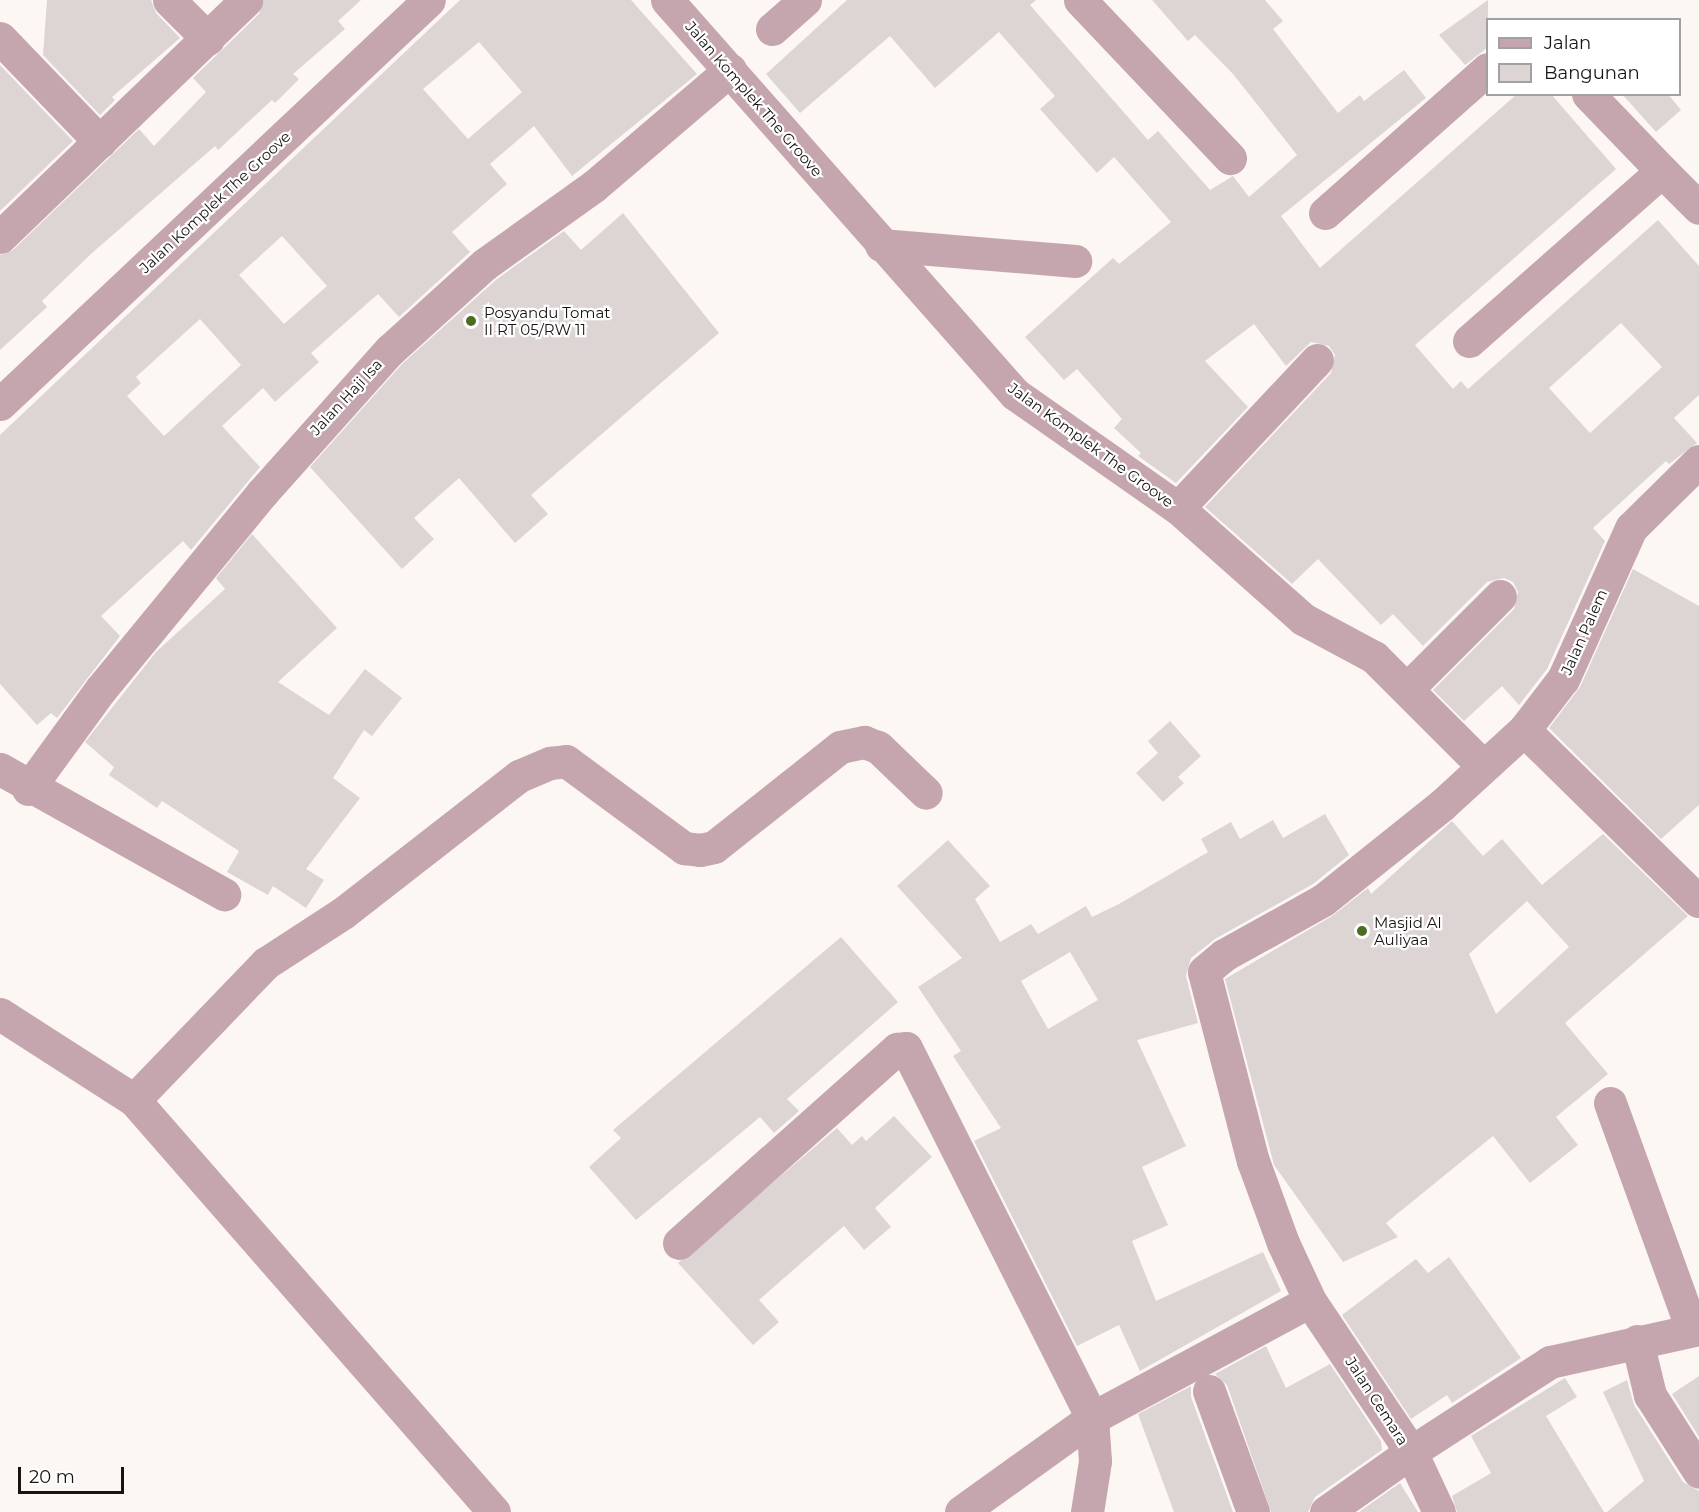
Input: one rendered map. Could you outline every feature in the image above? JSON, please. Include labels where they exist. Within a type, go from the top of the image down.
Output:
[{"type":"street","points":[[169,0],[208,39]]},
{"type":"street","points":[[0,237],[246,0]]},
{"type":"street","name":"Jalan Komplek The Groove","points":[[0,404],[429,0]]},
{"type":"street","name":"Jalan Komplek The Groove","points":[[667,0],[1015,394],[1178,508],[1303,619],[1374,657],[1408,688],[1483,766]]},
{"type":"street","points":[[772,29],[805,0]]},
{"type":"street","points":[[1080,0],[1230,158]]},
{"type":"street","points":[[0,38],[100,142]]},
{"type":"street","name":"Jalan Haji Isa","points":[[28,789],[101,689],[270,484],[390,350],[485,264],[594,186],[730,70]]},
{"type":"street","points":[[1325,213],[1486,71]]},
{"type":"street","points":[[1590,96],[1699,208]]},
{"type":"street","points":[[1469,341],[1662,171]]},
{"type":"street","points":[[881,245],[1074,261]]},
{"type":"street","points":[[1178,508],[1317,360]]},
{"type":"street","name":"Jalan Palem","points":[[1253,1161],[1204,972],[1224,955],[1323,900],[1372,862],[1524,730],[1563,679],[1631,528],[1699,461]]},
{"type":"street","points":[[1408,688],[1500,596]]},
{"type":"street","points":[[1524,730],[1698,901]]},
{"type":"street","points":[[134,1100],[266,963],[343,913],[519,776],[550,763],[566,761],[684,848],[700,850],[714,847],[840,747],[864,742],[878,747],[926,793]]},
{"type":"street","points":[[0,769],[28,789],[224,894]]},
{"type":"street","points":[[0,1014],[134,1100],[494,1512]]},
{"type":"street","points":[[679,1243],[897,1049],[906,1048],[1092,1418],[1095,1461],[1087,1512]]},
{"type":"street","points":[[1610,1103],[1696,1330]]},
{"type":"street","name":"Jalan Cemara","points":[[1253,1161],[1310,1300],[1411,1452],[1550,1362],[1637,1341],[1696,1330]]},
{"type":"street","points":[[961,1512],[1092,1418],[1310,1300]]},
{"type":"street","points":[[1637,1341],[1650,1395],[1699,1472]]},
{"type":"street","points":[[1209,1391],[1253,1512]]},
{"type":"street","points":[[1326,1512],[1411,1452],[1439,1512]]},
{"type":"building","points":[[47,0],[151,0],[156,13],[180,38],[112,97],[115,100],[100,115],[43,55]]},
{"type":"building","points":[[264,0],[361,0],[338,21],[345,29],[293,74],[299,79],[275,103],[272,100],[218,150],[215,146],[92,253],[42,301],[47,307],[0,350],[0,255],[13,250],[139,129],[154,146],[206,92],[193,78],[259,14]]},
{"type":"building","points":[[460,0],[631,0],[697,74],[572,176],[534,126],[490,164],[507,184],[452,232],[470,252],[399,317],[378,294],[311,353],[319,362],[275,402],[263,388],[222,426],[260,467],[191,550],[183,541],[101,616],[120,636],[57,718],[51,713],[37,725],[0,684],[0,435]],"holes":[[[479,42],[522,92],[468,139],[423,89]],[[282,236],[327,286],[284,324],[239,275]],[[200,319],[241,365],[164,436],[127,396],[141,383],[136,377]]]},
{"type":"building","points":[[847,0],[1036,0],[1030,5],[1148,140],[1158,131],[1210,190],[1233,176],[1249,197],[1297,155],[1233,74],[1195,35],[1188,41],[1152,0],[1265,0],[1283,21],[1273,29],[1338,113],[1360,95],[1364,101],[1404,70],[1426,98],[1281,216],[1320,268],[1515,96],[1553,96],[1616,169],[1415,345],[1453,389],[1461,381],[1468,389],[1658,220],[1699,266],[1699,395],[1674,418],[1697,443],[1669,464],[1666,461],[1593,528],[1605,541],[1547,669],[1519,705],[1502,686],[1464,721],[1433,690],[1514,609],[1518,592],[1513,582],[1504,578],[1487,582],[1423,646],[1393,614],[1381,625],[1318,559],[1292,584],[1205,507],[1331,373],[1335,355],[1329,346],[1311,342],[1286,366],[1254,324],[1205,361],[1248,407],[1176,483],[1138,456],[1141,453],[1114,428],[1122,419],[1077,369],[1064,380],[1025,337],[1113,258],[1119,264],[1171,222],[1114,157],[1097,173],[1040,109],[1055,96],[999,32],[935,88],[890,36],[800,113],[766,74]],"holes":[[[1621,323],[1662,367],[1590,433],[1549,388]]]},
{"type":"building","points":[[1488,0],[1486,49],[1465,65],[1439,35]]},
{"type":"building","points":[[0,65],[73,141],[0,211]]},
{"type":"building","points":[[1624,96],[1670,96],[1681,110],[1656,132]]},
{"type":"building","points":[[623,213],[719,333],[531,495],[548,514],[515,543],[459,478],[414,518],[434,539],[402,569],[310,467],[403,363],[497,279],[564,231],[581,250]]},
{"type":"building","points":[[252,534],[337,628],[278,682],[329,715],[365,669],[402,698],[372,736],[364,730],[333,778],[360,798],[306,869],[324,880],[306,908],[273,886],[268,895],[227,872],[239,851],[162,801],[157,808],[109,775],[114,767],[85,742],[156,652],[225,589],[216,578]]},
{"type":"building","points":[[1633,569],[1699,606],[1699,805],[1661,839],[1549,728],[1580,687]]},
{"type":"building","points":[[1170,721],[1201,756],[1178,777],[1184,783],[1163,802],[1136,773],[1158,753],[1148,741]]},
{"type":"building","points":[[1325,814],[1349,855],[1313,884],[1215,939],[1191,958],[1186,976],[1198,1023],[1137,1040],[1186,1146],[1142,1167],[1168,1225],[1132,1241],[1156,1301],[1263,1252],[1281,1291],[1140,1371],[1119,1325],[1077,1346],[974,1141],[1001,1128],[953,1056],[961,1051],[918,987],[962,958],[897,886],[948,840],[990,886],[975,899],[1000,942],[1031,924],[1038,934],[1086,906],[1092,917],[1119,904],[1208,852],[1201,839],[1231,822],[1240,839],[1273,820],[1283,838]],"holes":[[[1070,952],[1098,1000],[1048,1029],[1021,981]]]},
{"type":"building","points":[[1452,821],[1483,856],[1502,839],[1542,885],[1603,834],[1688,916],[1565,1023],[1608,1074],[1556,1117],[1578,1145],[1530,1183],[1493,1136],[1386,1223],[1398,1237],[1343,1262],[1274,1165],[1225,979],[1332,916],[1368,888],[1371,894]],"holes":[[[1527,901],[1569,947],[1496,1014],[1469,954]]]},
{"type":"building","points":[[841,937],[898,1002],[787,1099],[799,1111],[774,1133],[760,1117],[636,1220],[589,1167],[621,1138],[613,1130]]},
{"type":"building","points":[[894,1116],[932,1157],[875,1208],[891,1227],[864,1250],[844,1226],[759,1300],[779,1322],[753,1345],[678,1263],[837,1128],[852,1145],[862,1136],[866,1141]]},
{"type":"building","points":[[1449,1257],[1521,1358],[1452,1403],[1447,1395],[1411,1419],[1342,1315],[1416,1259],[1428,1273]]},
{"type":"building","points":[[1266,1346],[1286,1388],[1330,1364],[1381,1441],[1382,1450],[1315,1497],[1308,1512],[1271,1512],[1227,1385],[1215,1374]]},
{"type":"building","points":[[1699,1376],[1699,1437],[1672,1394]]},
{"type":"building","points":[[1565,1378],[1577,1397],[1546,1416],[1604,1512],[1457,1512],[1452,1496],[1491,1473],[1471,1436]]},
{"type":"building","points":[[1627,1380],[1634,1405],[1683,1482],[1699,1491],[1699,1512],[1607,1512],[1644,1481],[1603,1392]]},
{"type":"building","points":[[1191,1386],[1191,1397],[1233,1512],[1174,1512],[1138,1414]]},
{"type":"building","points":[[1400,1483],[1418,1512],[1359,1512]]},
{"type":"place","name":"Posyandu Tomat II RT 05/RW 11","points":[[471,321]]},
{"type":"place","name":"Masjid Al Auliyaa","points":[[1362,931]]}]
